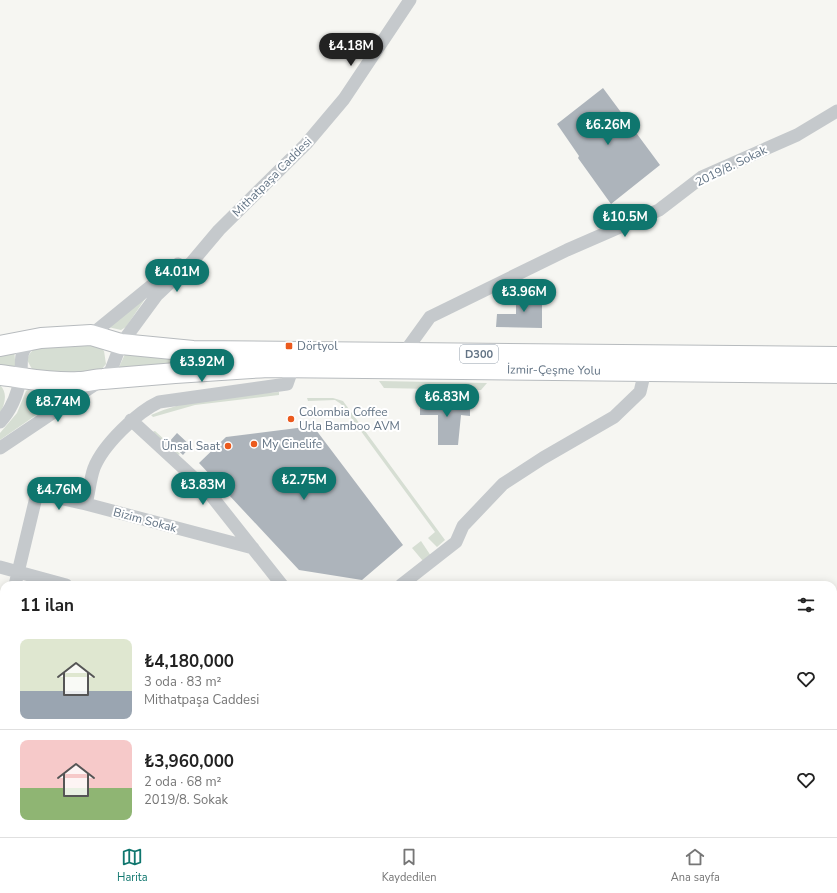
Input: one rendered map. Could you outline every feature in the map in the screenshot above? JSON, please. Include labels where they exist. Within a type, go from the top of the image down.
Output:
[{"type":"highway","name":"D300","points":[[0,346],[41,338],[92,335],[121,344]]},
{"type":"highway","name":"İzmir-Çeşme Yolu","points":[[121,344],[193,351],[837,357]]},
{"type":"highway","name":"İzmir-Çeşme Yolu","points":[[103,379],[129,378],[188,371],[293,367],[837,373]]},
{"type":"highway","name":"D300","points":[[0,375],[52,382],[79,382],[103,379]]},
{"type":"street","name":"Mithatpaşa Caddesi","points":[[103,379],[111,370],[121,344],[157,295],[192,262],[219,230],[306,144],[340,104],[410,0]]},
{"type":"street","name":"2019/8. Sokak","points":[[404,353],[430,317],[567,250],[659,210],[702,177],[797,135],[837,112]]},
{"type":"street","points":[[92,335],[219,230]]},
{"type":"street","points":[[136,324],[135,329],[139,338],[151,347]]},
{"type":"street","points":[[0,422],[8,414],[21,378],[21,358],[24,351],[29,344],[41,338]]},
{"type":"street","points":[[86,504],[93,470],[98,460],[131,420],[148,407],[159,402],[287,384],[293,367]]},
{"type":"street","points":[[407,581],[456,542],[463,526],[503,484],[543,458],[614,417],[640,392],[645,371]]},
{"type":"street","points":[[0,448],[103,379]]},
{"type":"street","points":[[131,420],[206,489],[279,581]]},
{"type":"street","name":"Bizim Sokak","points":[[17,579],[37,493],[86,504],[253,548]]},
{"type":"street","points":[[0,567],[17,579],[33,581]]},
{"type":"shaded area","points":[[147,296],[126,327],[121,330],[108,327]]},
{"type":"shaded area","points":[[50,341],[97,345],[104,351],[106,364],[101,370],[86,377],[32,369],[27,360],[28,356],[33,350]]},
{"type":"shaded area","points":[[14,349],[16,370],[0,368],[0,351]]},
{"type":"shaded area","points":[[132,351],[191,364],[122,369],[119,367],[126,352]]},
{"type":"shaded area","points":[[379,381],[487,383],[481,390],[384,388]]},
{"type":"shaded area","points":[[0,385],[3,388],[5,399],[0,413]]},
{"type":"shaded area","points":[[32,387],[71,391],[0,440],[0,433],[17,413],[26,391]]},
{"type":"shaded area","points":[[279,392],[279,395],[195,405],[153,417],[151,415],[182,404],[214,398]]},
{"type":"shaded area","points":[[307,398],[333,398],[343,401],[445,540],[437,547],[428,538],[435,532],[341,404],[335,400],[308,401]]},
{"type":"shaded area","points":[[155,431],[180,454],[178,455],[152,432]]},
{"type":"shaded area","points":[[421,541],[431,556],[423,561],[412,548]]},
{"type":"building","points":[[603,88],[660,165],[611,204],[578,158],[579,156],[557,124]]},
{"type":"building","points":[[516,294],[542,295],[542,328],[496,327],[497,314],[516,314]]},
{"type":"building","points":[[420,400],[470,401],[470,416],[461,415],[458,445],[438,445],[438,415],[420,415]]},
{"type":"building","points":[[313,426],[403,545],[362,580],[299,570],[199,463],[226,437]]},
{"type":"building","points":[[177,433],[191,446],[183,455],[169,442]]},
{"type":"place","name":"Dörtyol","points":[[289,346]]},
{"type":"place","name":"Colombia Coffee Urla Bamboo AVM","points":[[291,419]]},
{"type":"place","name":"My Cinelife","points":[[254,444]]},
{"type":"place","name":"Ünsal Saat","points":[[228,446]]}]
